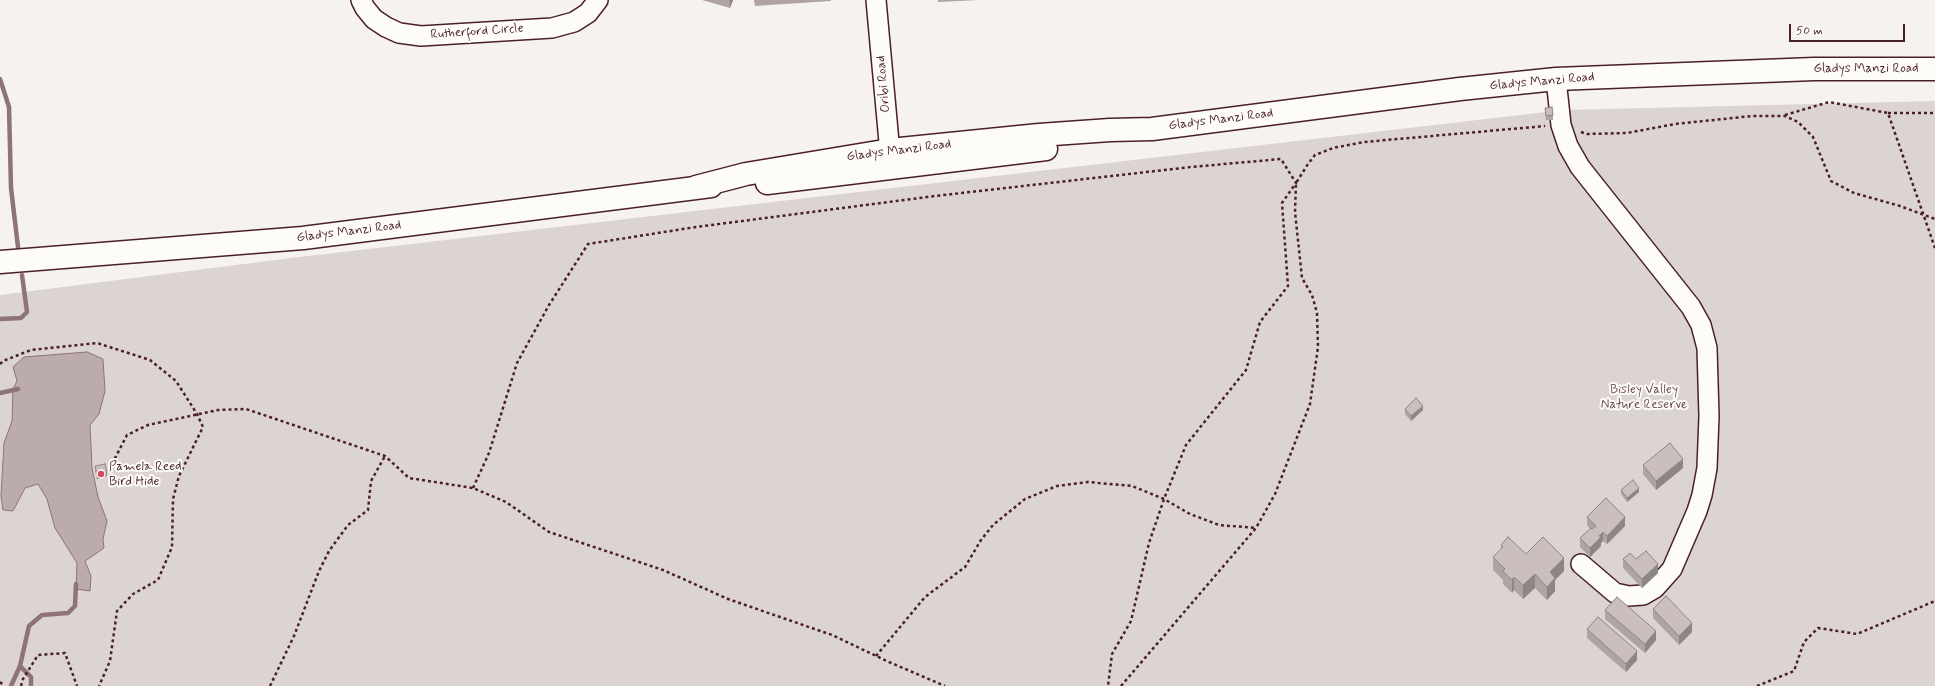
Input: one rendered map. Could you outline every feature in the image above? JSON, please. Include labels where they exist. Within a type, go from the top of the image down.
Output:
[{"type":"main road","name":"Gladys Manzi Road","points":[[0,262],[304,238],[696,187],[799,180],[891,159],[1111,140],[1152,129],[1460,89],[1556,79],[1814,69],[1935,69]]},
{"type":"street","name":"Rutherford Circle","points":[[361,0],[365,8],[374,19],[386,27],[399,33],[421,36],[552,28],[574,22],[588,13],[598,0]]},
{"type":"street","name":"Oribi Road","points":[[876,0],[891,159]]},
{"type":"street","points":[[1556,79],[1561,125],[1568,146],[1580,167],[1691,307],[1701,325],[1707,348],[1709,416],[1707,468],[1702,495],[1697,511],[1672,568],[1655,588],[1644,595],[1629,596],[1616,593],[1581,564]]},
{"type":"path","points":[[1108,686],[1112,654],[1131,621],[1150,543],[1164,499],[1186,445],[1246,370],[1260,322],[1288,286],[1282,203],[1315,155],[1364,142],[1561,125],[1588,134],[1627,133],[1675,124],[1752,116],[1785,116],[1829,102],[1888,114],[1935,112]]},
{"type":"path","points":[[1888,114],[1935,248]]},
{"type":"path","points":[[1785,116],[1798,122],[1813,137],[1831,181],[1854,194],[1900,206],[1935,219]]},
{"type":"path","points":[[473,488],[488,453],[517,362],[549,305],[588,244],[696,227],[935,196],[1191,167],[1281,159],[1296,184],[1295,212],[1302,278],[1312,295],[1317,313],[1318,347],[1310,404],[1275,494],[1256,528],[1121,686]]},
{"type":"path","points":[[0,364],[3,361],[31,350],[97,343],[150,360],[176,381],[197,414],[203,427],[179,476],[173,499],[172,548],[158,580],[133,594],[117,611],[110,661],[99,686]]},
{"type":"path","points":[[112,464],[127,435],[148,425],[218,410],[246,409],[385,456],[409,478],[473,488],[506,502],[550,532],[663,570],[728,598],[832,635],[945,686]]},
{"type":"path","points":[[270,686],[294,636],[319,571],[329,551],[348,525],[368,510],[371,481],[385,456]]},
{"type":"path","points":[[876,656],[925,597],[965,568],[980,540],[993,525],[1025,499],[1057,486],[1088,482],[1132,486],[1164,499],[1190,514],[1219,525],[1256,528]]},
{"type":"path","points":[[1757,686],[1794,671],[1804,642],[1818,628],[1857,634],[1935,601]]},
{"type":"path","points":[[21,686],[23,679],[38,655],[65,653],[77,686]]},
{"type":"path","points":[[0,682],[4,686]]},
{"type":"green space","name":"Bisley Valley Nature Reserve","points":[[1935,101],[1935,686],[0,686],[0,295],[291,258],[1563,110]]},
{"type":"shaded area","points":[[87,352],[103,359],[105,391],[99,414],[90,425],[92,468],[98,497],[107,521],[103,539],[104,548],[85,561],[91,576],[90,591],[76,589],[77,563],[55,528],[47,499],[38,484],[25,488],[13,511],[3,510],[1,496],[4,443],[12,421],[13,389],[17,381],[13,367],[24,357]]},
{"type":"building","points":[[1552,107],[1553,115],[1546,116],[1545,108]]},
{"type":"building","points":[[1416,398],[1423,406],[1411,416],[1405,409]]},
{"type":"building","points":[[1670,443],[1683,459],[1656,481],[1643,465]]},
{"type":"building","points":[[105,464],[107,472],[97,475],[95,466]]},
{"type":"building","points":[[1633,480],[1639,488],[1627,498],[1621,490]]},
{"type":"building","points":[[1606,498],[1625,517],[1607,536],[1603,532],[1599,536],[1601,537],[1590,548],[1580,538],[1591,528],[1592,529],[1596,526],[1587,517]]},
{"type":"building","points":[[1508,537],[1526,554],[1543,537],[1564,558],[1550,572],[1555,578],[1547,587],[1535,574],[1523,585],[1514,577],[1512,580],[1503,571],[1505,569],[1493,557],[1503,547],[1501,545]]},
{"type":"building","points":[[1646,551],[1658,564],[1642,579],[1623,559],[1630,553],[1636,559]]},
{"type":"building","points":[[1666,596],[1692,623],[1679,636],[1653,609]]},
{"type":"building","points":[[1617,597],[1656,631],[1645,644],[1605,610]]},
{"type":"building","points":[[1598,617],[1637,651],[1626,664],[1587,629]]},
{"type":"waterway","points":[[0,79],[9,107],[11,188],[18,247]]},
{"type":"waterway","points":[[0,319],[21,318],[27,312],[22,275]]},
{"type":"waterway","points":[[0,393],[18,389]]},
{"type":"waterway","points":[[11,686],[20,666],[29,626],[42,615],[68,613],[75,606],[76,584]]},
{"type":"waterway","points":[[20,666],[31,677],[31,686]]},
{"type":"place","name":"Pamela Reed Bird Hide","points":[[101,474]]}]
